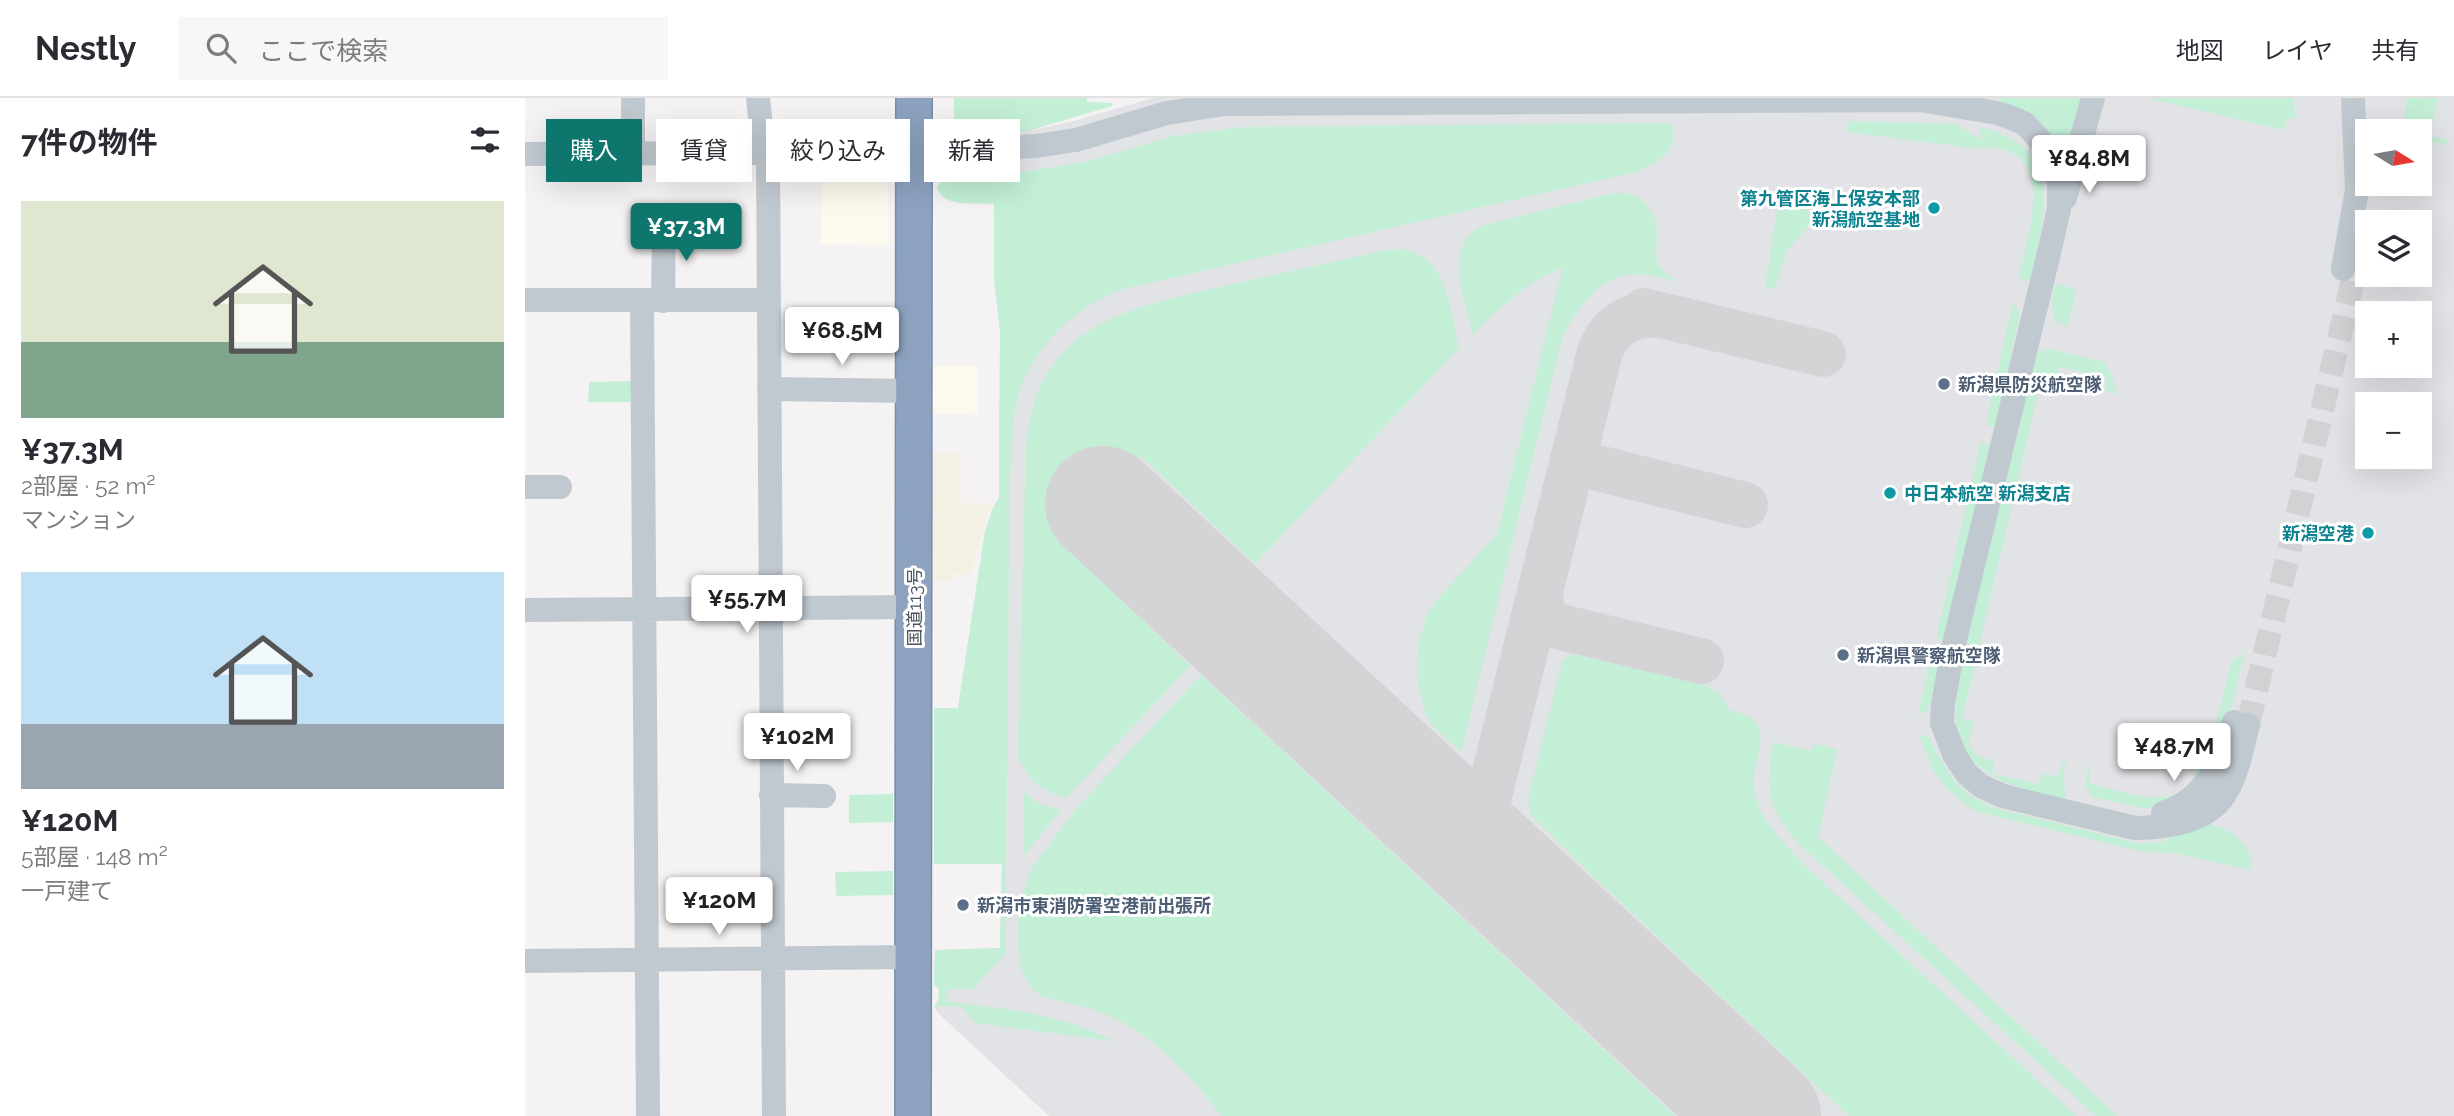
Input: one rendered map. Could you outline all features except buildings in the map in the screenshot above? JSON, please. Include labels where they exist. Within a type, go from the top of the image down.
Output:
[{"type":"highway","name":"国道113号","points":[[913,1116],[914,98]]},
{"type":"street","points":[[633,98],[633,119]]},
{"type":"street","points":[[642,153],[766,153],[758,98]]},
{"type":"street","points":[[2080,793],[2087,801],[2137,814],[2157,815],[2170,811],[2190,800],[2208,782],[2241,723],[2232,780],[2219,802],[2181,823],[2158,828],[2135,828],[2003,796],[1982,786],[1968,774],[1955,756],[1942,723],[1953,648],[2043,280],[2093,98]]},
{"type":"street","points":[[2353,98],[2355,144]]},
{"type":"street","points":[[2365,98],[2367,119]]},
{"type":"street","points":[[910,152],[1036,146],[1076,140],[1167,113],[1225,104],[1928,99],[2012,118],[2025,124],[2050,154],[2057,171],[2060,193],[2043,280]]},
{"type":"street","points":[[525,154],[546,154]]},
{"type":"street","points":[[766,182],[774,1116]]},
{"type":"street","points":[[2356,196],[2349,270],[2365,196]]},
{"type":"street","points":[[648,1116],[644,609],[653,301],[664,225]]},
{"type":"street","points":[[525,300],[768,300]]},
{"type":"street","points":[[769,389],[914,391]]},
{"type":"street","points":[[525,487],[560,487]]},
{"type":"street","points":[[525,610],[915,607]]},
{"type":"street","points":[[771,795],[824,796]]},
{"type":"street","points":[[525,961],[914,957]]},
{"type":"shaded area","name":"新潟空港","points":[[1153,98],[2454,98],[2454,1116],[1049,1116],[934,1007],[939,998],[939,990],[934,984],[935,950],[1000,948],[1002,864],[934,864],[934,708],[958,708],[985,531],[999,498],[1000,330],[994,279],[994,204],[955,201],[955,182],[1020,182],[1020,131]]},
{"type":"shaded area","points":[[822,182],[888,182],[889,245],[821,244]]},
{"type":"shaded area","points":[[925,366],[978,366],[978,413],[925,414]]},
{"type":"green space","points":[[954,98],[1087,98],[1087,102],[1113,103],[1112,106],[1028,131],[1020,131],[1020,119],[954,119]]},
{"type":"green space","points":[[1999,98],[2084,98],[2067,160],[2054,141],[1997,102]]},
{"type":"green space","points":[[2147,98],[2294,98],[2295,119],[2286,118],[2284,130]]},
{"type":"green space","points":[[2407,98],[2438,98],[2433,119],[2405,119]]},
{"type":"green space","points":[[1848,121],[1956,124],[1981,140],[1980,127],[2007,137],[2026,150],[2038,167],[2043,187],[2041,231],[2030,280],[2022,281],[2020,274],[2033,210],[2033,189],[2029,171],[2019,157],[2001,149],[1847,132]]},
{"type":"green space","points":[[1670,123],[1673,141],[1659,160],[1636,172],[1119,290],[1069,320],[1042,349],[1023,383],[1015,410],[1012,438],[1005,954],[973,989],[948,989],[948,1002],[1053,1018],[1114,1041],[976,1023],[960,1006],[934,1007],[938,1002],[939,990],[934,984],[935,950],[1000,948],[1002,864],[934,864],[934,708],[958,708],[985,531],[999,498],[1000,330],[994,279],[994,204],[954,202],[941,195],[937,188],[941,182],[1020,182],[1020,172],[1089,161],[1173,136],[1243,127]]},
{"type":"green space","points":[[2433,137],[2447,140],[2446,145],[2433,142]]},
{"type":"green space","points":[[1780,190],[1786,191],[1816,218],[1786,252],[1775,289],[1765,288]]},
{"type":"green space","points":[[1614,193],[1639,198],[1650,209],[1656,224],[1655,254],[1658,264],[1676,281],[1638,274],[1612,279],[1591,294],[1562,338],[1461,752],[1434,727],[1426,714],[1417,681],[1417,652],[1426,617],[1436,601],[1497,534],[1563,267],[1515,296],[1473,334],[1460,274],[1463,245],[1471,234],[1484,225]]},
{"type":"green space","points":[[1404,249],[1419,255],[1439,275],[1450,303],[1459,348],[1255,564],[1141,456],[1063,544],[1190,666],[1066,798],[1042,788],[1026,772],[1018,756],[1026,451],[1033,409],[1046,375],[1066,349],[1092,329],[1122,314],[1191,294],[1386,250]]},
{"type":"green space","points":[[2055,284],[2076,289],[2068,327],[2055,320],[2052,302]]},
{"type":"green space","points":[[2013,302],[2020,313],[1995,428],[1986,425]]},
{"type":"green space","points":[[2049,349],[2104,362],[2112,375],[2117,394],[2104,391],[2106,377],[2059,367],[2055,379],[2042,376],[1962,719],[1973,721],[1969,744],[1976,756],[1994,761],[1992,774],[2039,784],[2042,773],[2059,777],[2062,761],[2067,762],[2063,773],[2066,796],[2061,802],[2008,783],[1992,775],[1977,765],[1966,752],[1959,736],[1956,716],[1961,667],[2033,362],[2039,352]]},
{"type":"green space","points":[[635,381],[635,402],[588,402],[589,382]]},
{"type":"green space","points":[[1981,442],[1991,445],[1945,640],[1936,638]]},
{"type":"green space","points":[[2242,650],[2245,651],[2229,717],[2204,778],[2157,807],[2142,808],[2093,797],[2085,786],[2089,766],[2089,783],[2130,794],[2160,797],[2174,795],[2185,789],[2195,772],[2206,726],[2215,727],[2231,662],[2241,655]]},
{"type":"green space","points":[[1571,654],[1704,684],[1719,693],[1729,710],[1747,716],[1756,723],[1760,744],[1755,770],[1756,798],[1764,817],[1776,834],[1804,865],[2076,1116],[1849,1116],[1530,814],[1528,800],[1558,679],[1563,661]]},
{"type":"green space","points":[[1932,655],[1941,657],[1928,711],[1918,714]]},
{"type":"green space","points":[[1201,675],[1675,1116],[1221,1116],[1186,1073],[1143,1035],[1104,1013],[1043,997],[1034,991],[1020,967],[1017,917],[1033,866],[1075,810]]},
{"type":"green space","points":[[1919,735],[1930,737],[1954,781],[1969,795],[1990,807],[2140,844],[2161,842],[2209,824],[2224,829],[2239,840],[2249,854],[2251,870],[2174,853],[2139,851],[1974,811],[1946,788],[1933,770]]},
{"type":"green space","points":[[1774,742],[1811,751],[1814,744],[1837,749],[1818,837],[2117,1116],[2096,1116],[1796,841],[1779,817],[1771,795],[1769,771]]},
{"type":"green space","points":[[1023,791],[1040,804],[1061,810],[1027,852],[1023,853]]},
{"type":"green space","points":[[893,794],[893,822],[849,823],[849,795]]},
{"type":"green space","points":[[893,871],[893,895],[836,896],[835,872]]},
{"type":"sand","points":[[961,453],[961,503],[993,503],[988,511],[971,575],[953,573],[952,580],[924,581],[925,454]]},
{"type":"taxiway","points":[[1644,311],[1823,354]]},
{"type":"taxiway","points":[[1520,892],[1489,853],[1482,824],[1600,351],[1610,334],[1623,322],[1640,316],[1660,315]]},
{"type":"taxiway","points":[[1580,433],[1579,451],[1590,466],[1745,505]]},
{"type":"taxiway","points":[[1540,593],[1541,613],[1553,625],[1701,661]]},
{"type":"runway","points":[[1103,504],[1763,1116]]},
{"type":"tunnel","points":[[2248,725],[2355,271]]},
{"type":"place","name":"第九管区海上保安本部 新潟航空基地","points":[[1934,208]]},
{"type":"place","name":"新潟県防災航空隊","points":[[1944,384]]},
{"type":"place","name":"中日本航空 新潟支店","points":[[1890,493]]},
{"type":"place","name":"新潟空港","points":[[2368,533]]},
{"type":"place","name":"新潟県警察航空隊","points":[[1843,655]]},
{"type":"place","name":"新潟市東消防署空港前出張所","points":[[963,905]]}]
